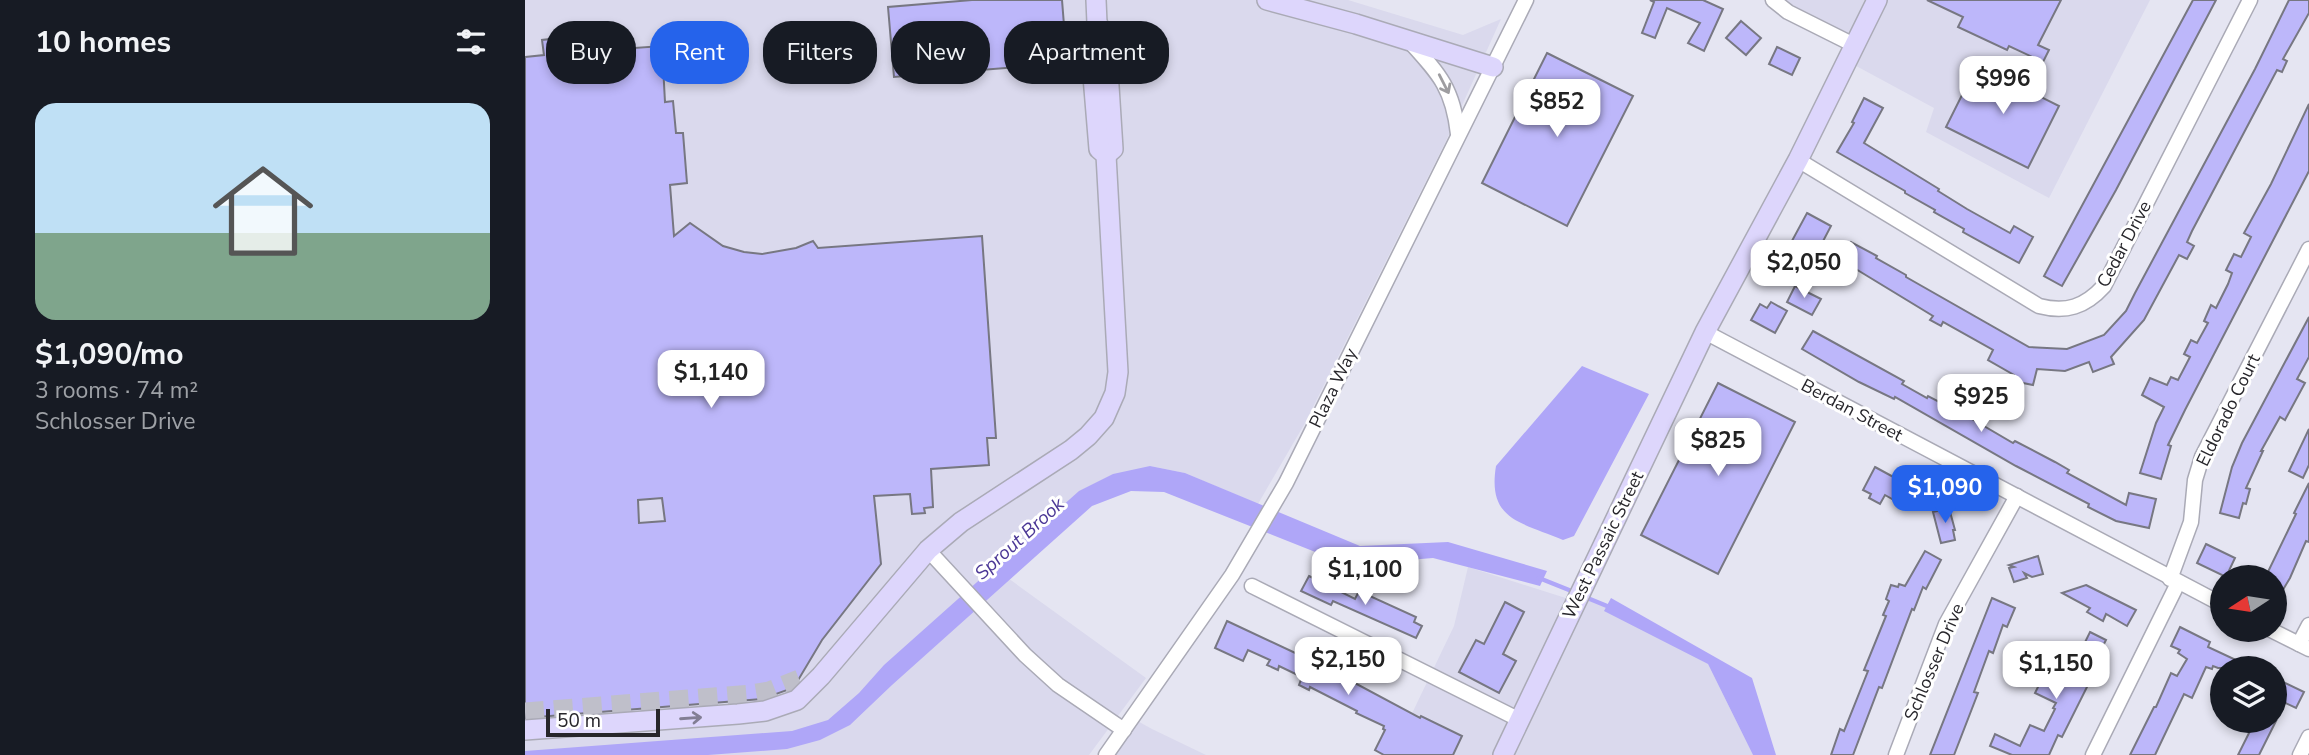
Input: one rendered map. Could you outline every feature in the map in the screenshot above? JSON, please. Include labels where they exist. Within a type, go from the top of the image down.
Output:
[{"type":"street","points":[[525,730],[765,711],[797,700],[810,689],[928,550],[961,522],[1071,450],[1104,418],[1112,404],[1118,382],[1118,347],[1106,155],[1099,149],[1092,76],[1090,40],[1097,23],[1096,0]]},
{"type":"street","points":[[1267,0],[1493,67]]},
{"type":"street","name":"Plaza Way","points":[[1105,755],[1242,559],[1277,498],[1526,0]]},
{"type":"street","points":[[1773,0],[1788,12],[1854,46]]},
{"type":"street","name":"West Passaic Street","points":[[1503,755],[1705,332],[1798,160],[1877,0]]},
{"type":"street","name":"Cedar Drive","points":[[1798,160],[2039,306],[2053,310],[2082,305],[2094,297],[2103,286],[2250,0]]},
{"type":"street","points":[[1411,42],[1440,76],[1456,117],[1458,136]]},
{"type":"street","name":"Eldorado Court","points":[[2094,755],[2174,581],[2191,522],[2195,480],[2202,457],[2309,249]]},
{"type":"street","name":"Berdan Street","points":[[1705,332],[2210,599]]},
{"type":"street","name":"Schlosser Drive","points":[[1896,755],[1946,624],[2017,496]]},
{"type":"street","points":[[928,550],[986,614],[1058,685],[1124,730]]},
{"type":"street","points":[[1252,586],[1520,720]]},
{"type":"street","points":[[2287,638],[2304,647],[2309,625]]},
{"type":"street","points":[[799,679],[838,655]]},
{"type":"street","points":[[2300,755],[2309,737]]},
{"type":"shaded area","points":[[525,0],[1348,0],[1463,35],[1501,19],[1446,141],[1305,423],[1258,504],[1185,473],[1150,466],[994,568],[1146,678],[1089,755],[525,755]]},
{"type":"shaded area","points":[[1773,0],[2150,0],[2049,198],[1926,132],[1934,108],[1847,61],[1854,46]]},
{"type":"shaded area","points":[[1582,366],[1649,394],[1574,536],[1563,540],[1521,523],[1502,509],[1495,484],[1496,466]]},
{"type":"shaded area","points":[[1150,466],[1185,473],[1360,546],[1448,542],[1547,571],[1540,586],[1433,558],[1348,565],[1164,492],[1131,491],[1092,506],[850,725],[820,740],[787,749],[708,755],[525,755],[525,751],[792,731],[828,720],[859,693],[884,665],[1079,491],[1113,474]]},
{"type":"shaded area","points":[[1468,567],[1575,601],[1579,594],[1607,606],[1708,664],[1753,755],[1392,755],[1454,626]]},
{"type":"shaded area","points":[[1611,598],[1752,678],[1776,755],[1753,755],[1708,664],[1604,611]]},
{"type":"shaded area","points":[[1132,718],[1152,729],[1206,755],[1106,755]]},
{"type":"building","points":[[972,0],[1062,0],[1064,21],[1004,21],[1004,68],[990,69],[990,21],[891,21],[891,42],[888,7]]},
{"type":"building","points":[[1650,0],[1703,0],[1723,9],[1704,51],[1688,43],[1700,23],[1667,8],[1655,38],[1642,33],[1654,2]]},
{"type":"building","points":[[1927,0],[2061,0],[2038,45],[2049,50],[2043,62],[2009,46],[2007,50],[1958,27],[1963,17]]},
{"type":"building","points":[[2193,0],[2216,0],[2062,286],[2044,276]]},
{"type":"building","points":[[2289,0],[2309,0],[2309,13],[2283,59],[2287,61],[2282,72],[2277,70],[2192,231],[2187,242],[2194,246],[2187,259],[2179,255],[2144,320],[2111,357],[2114,364],[2093,372],[2089,362],[2065,371],[2037,369],[2033,385],[2013,381],[2014,375],[1988,360],[1993,350],[1943,322],[1941,326],[1930,320],[1933,316],[1841,260],[1851,242],[1877,256],[1876,258],[1906,277],[2029,347],[2067,349],[2104,335],[2126,311]]},
{"type":"building","points":[[1741,21],[1761,38],[1746,55],[1726,38]]},
{"type":"building","points":[[542,40],[546,40],[546,84],[636,84],[636,48],[650,47],[650,84],[664,84],[665,102],[673,101],[676,133],[683,133],[687,183],[670,185],[674,236],[690,223],[723,246],[762,254],[796,248],[813,241],[818,248],[982,236],[996,438],[987,438],[989,465],[931,469],[933,507],[924,508],[925,513],[912,514],[910,494],[874,496],[881,564],[822,640],[790,689],[762,699],[525,718],[525,57],[544,55]],"holes":[[[662,498],[665,521],[639,523],[638,500]]]},
{"type":"building","points":[[1777,47],[1800,58],[1792,75],[1769,64]]},
{"type":"building","points":[[1547,53],[1633,96],[1567,226],[1482,183]]},
{"type":"building","points":[[1977,65],[2059,106],[2028,168],[1946,127]]},
{"type":"building","points":[[1864,98],[1883,108],[1864,143],[1967,209],[2010,233],[2014,226],[2033,237],[2019,263],[1963,232],[1964,229],[1934,212],[1935,210],[1837,152],[1854,123],[1852,122]]},
{"type":"building","points":[[2309,104],[2309,171],[2168,445],[2171,446],[2161,479],[2140,473],[2164,407],[2142,395],[2150,378],[2167,385],[2171,377],[2178,380],[2190,357],[2184,354],[2191,340],[2197,343],[2208,323],[2204,321],[2211,305],[2216,308],[2228,284],[2232,273],[2226,270],[2234,254],[2241,257],[2251,237],[2244,233]]},
{"type":"building","points":[[1807,213],[1831,226],[1821,245],[1816,242],[1797,275],[1779,265]]},
{"type":"building","points":[[1795,286],[1821,299],[1812,315],[1787,302]]},
{"type":"building","points":[[1771,302],[1787,311],[1775,333],[1751,320],[1760,304],[1767,308]]},
{"type":"building","points":[[2309,317],[2309,357],[2297,379],[2305,383],[2285,420],[2280,417],[2261,451],[2246,488],[2250,489],[2239,518],[2220,513],[2232,467],[2242,443]]},
{"type":"building","points":[[1813,331],[1904,381],[1902,384],[1927,398],[1928,396],[1948,405],[2013,443],[2015,441],[2055,462],[2069,470],[2067,473],[2126,505],[2129,493],[2156,499],[2149,528],[2116,521],[2088,507],[2089,504],[1802,349]]},
{"type":"building","points":[[1718,383],[1795,422],[1718,574],[1641,535]]},
{"type":"building","points":[[2309,429],[2309,465],[2303,478],[2289,471]]},
{"type":"building","points":[[1875,467],[1910,486],[1901,504],[1885,495],[1880,504],[1869,498],[1871,494],[1863,490]]},
{"type":"building","points":[[2309,483],[2309,542],[2306,541],[2287,583],[2287,565],[2271,565],[2296,514],[2294,513]]},
{"type":"building","points":[[1949,508],[1955,540],[1941,543],[1933,512]]},
{"type":"building","points":[[2206,544],[2235,558],[2232,565],[2210,565],[2210,569],[2197,563]]},
{"type":"building","points":[[1925,551],[1941,560],[1926,589],[1923,587],[1914,610],[1912,609],[1853,755],[1831,755],[1840,729],[1844,731],[1868,671],[1864,670],[1886,616],[1883,615],[1889,601],[1886,599],[1891,585],[1905,586]]},
{"type":"building","points":[[2038,556],[2043,574],[2032,577],[2024,573],[2027,578],[2014,582],[2009,568],[2014,567],[2009,565]]},
{"type":"building","points":[[1309,576],[1355,599],[1359,591],[1416,617],[1414,622],[1422,626],[1416,638],[1333,601],[1331,605],[1301,591]]},
{"type":"building","points":[[2086,585],[2136,610],[2127,626],[2106,614],[2103,621],[2087,612],[2090,608],[2062,593]]},
{"type":"building","points":[[1992,598],[2015,608],[2007,627],[2003,625],[1993,653],[1989,651],[1974,692],[1978,693],[1954,755],[1930,755]]},
{"type":"building","points":[[1505,602],[1524,612],[1503,654],[1516,661],[1499,693],[1459,672],[1476,640],[1484,644]]},
{"type":"building","points":[[1227,621],[1323,666],[1420,718],[1421,716],[1462,736],[1453,755],[1384,755],[1375,750],[1385,730],[1384,726],[1310,687],[1309,690],[1299,685],[1302,677],[1279,666],[1278,670],[1267,665],[1270,660],[1248,650],[1243,661],[1215,648]]},
{"type":"building","points":[[2180,627],[2210,642],[2208,647],[2227,656],[2210,656],[2210,668],[2206,667],[2192,698],[2184,694],[2155,755],[2130,755],[2171,673],[2177,676],[2187,659],[2178,653],[2180,650],[2171,646]]},
{"type":"building","points":[[2090,632],[2106,640],[2089,673],[2093,675],[2062,737],[2058,735],[2049,755],[2012,755],[1990,746],[1995,734],[2020,746],[2030,725],[2044,731],[2056,703],[2035,693],[2039,685],[2024,678],[2032,662],[2067,679]]},
{"type":"building","points":[[2287,684],[2304,692],[2296,708],[2287,704]]},
{"type":"building","points":[[2249,733],[2270,733],[2259,755],[2238,755]]},
{"type":"waterway","name":"Sprout Brook","points":[[1539,578],[1574,592]]},
{"type":"waterway","name":"Sprout Brook","points":[[1585,597],[1607,606]]},
{"type":"tunnel","points":[[525,712],[751,694],[769,691],[799,679]]}]
